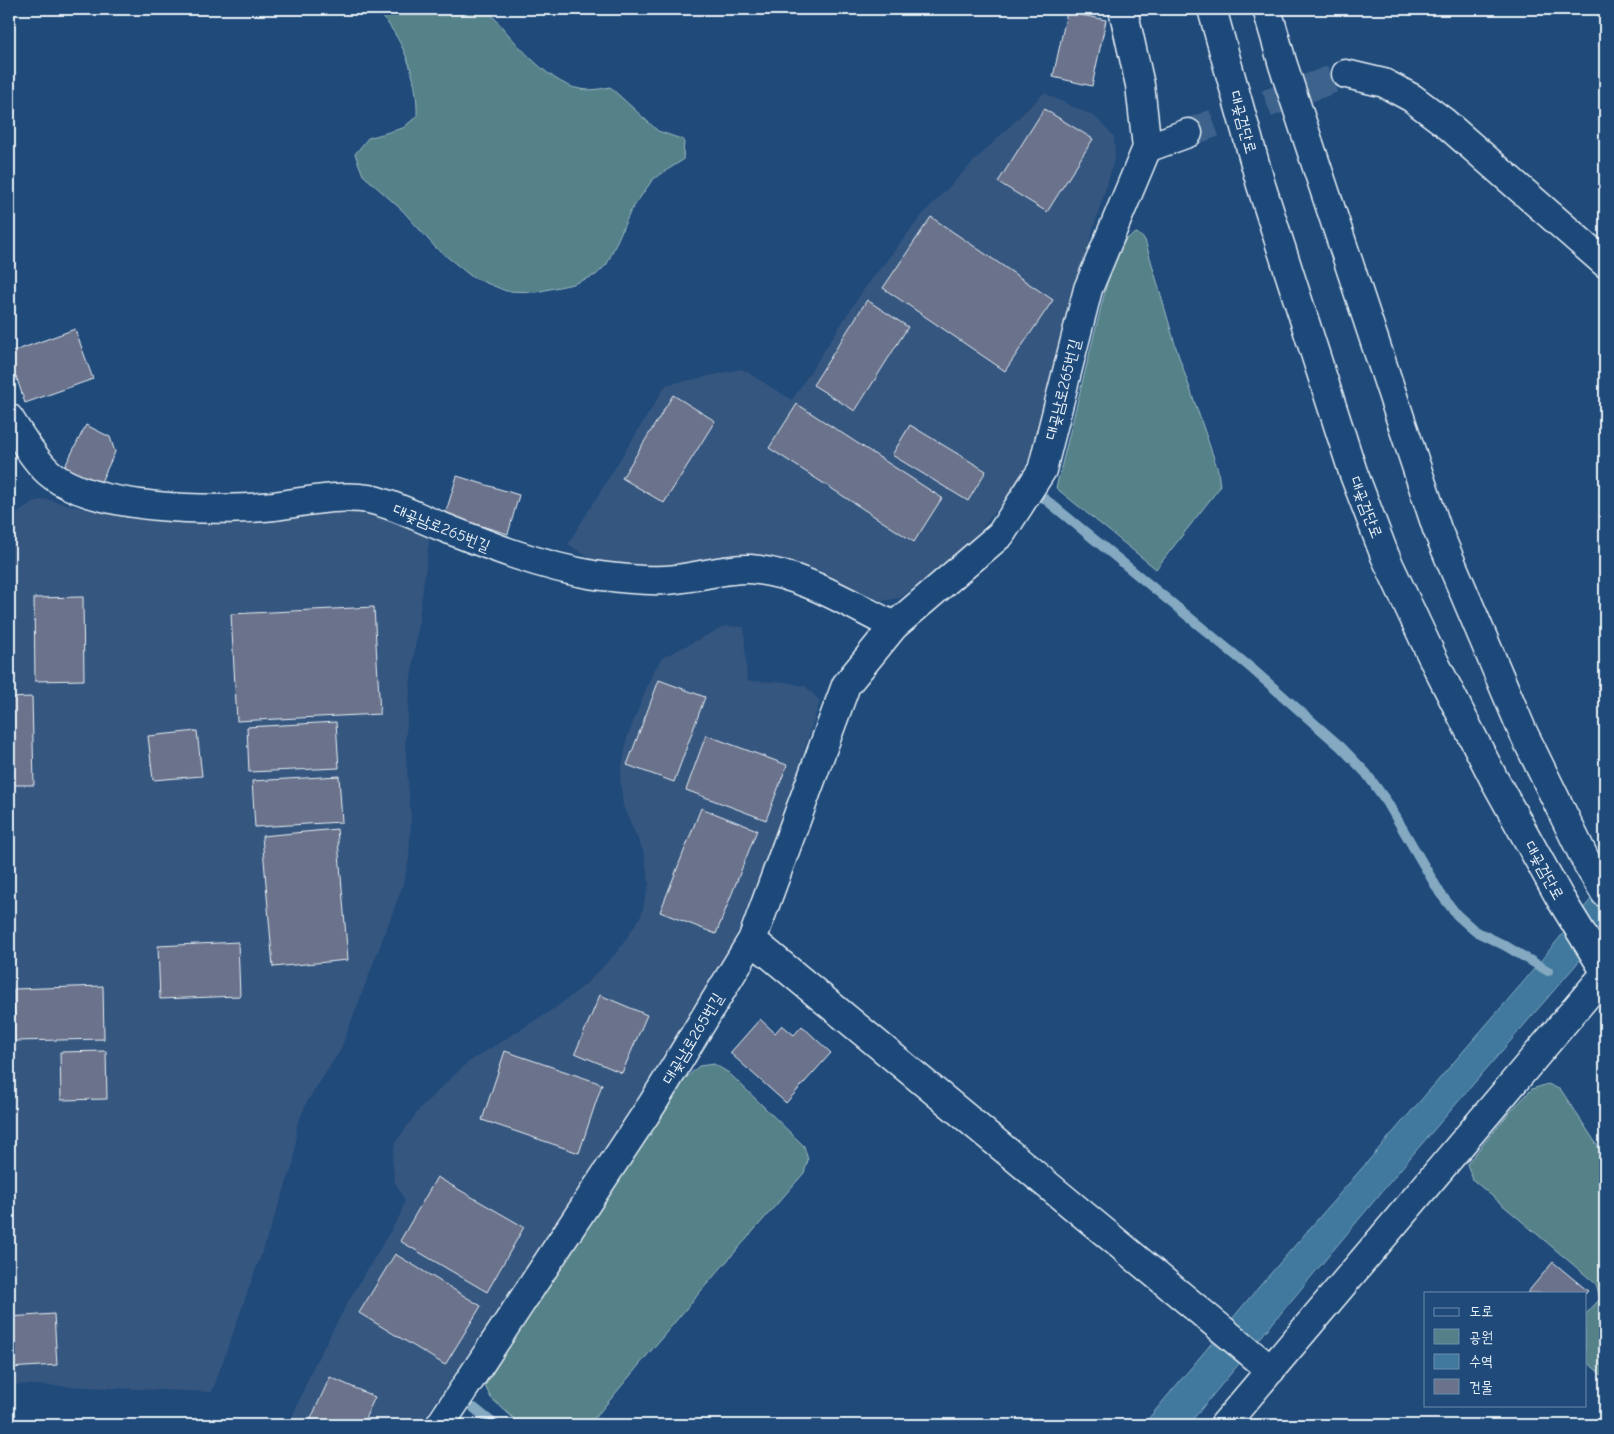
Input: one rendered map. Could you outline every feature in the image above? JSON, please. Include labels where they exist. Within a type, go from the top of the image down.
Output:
[{"type":"main road","points":[[1122,9],[1140,85],[1147,148],[1188,133]]},
{"type":"main road","name":"대곶검단로","points":[[1212,9],[1261,185],[1353,472],[1385,556],[1463,718],[1560,898],[1605,973]]},
{"type":"main road","points":[[1267,9],[1286,74],[1436,530],[1522,730],[1588,865],[1605,893]]},
{"type":"main road","points":[[1346,74],[1384,83],[1412,98],[1444,122],[1605,262]]},
{"type":"main road","name":"대곶남로265번길","points":[[440,1425],[652,1104],[752,940],[846,685],[894,626],[1002,534],[1042,470],[1088,289],[1147,148]]},
{"type":"main road","name":"대곶남로265번길","points":[[9,418],[30,451],[48,472],[68,485],[91,495],[152,505],[209,510],[349,498],[369,499],[507,553],[594,575],[664,580],[748,569],[796,578],[894,626]]},
{"type":"main road","points":[[752,940],[1270,1370]]},
{"type":"main road","points":[[1224,1425],[1605,973]]},
{"type":"shaded area","points":[[1044,93],[1095,117],[1114,136],[1115,157],[1079,277],[1036,438],[1024,469],[1005,500],[973,539],[945,565],[900,598],[881,601],[853,590],[816,569],[768,557],[741,555],[654,567],[597,563],[568,544],[666,385],[742,369],[792,400],[864,289],[923,214]]},
{"type":"shaded area","points":[[46,499],[90,510],[155,520],[198,523],[245,521],[357,508],[377,513],[430,535],[411,679],[405,744],[411,820],[409,860],[402,888],[340,1051],[308,1100],[297,1125],[294,1162],[212,1392],[9,1384],[9,530],[17,514],[32,502]]},
{"type":"shaded area","points":[[725,626],[744,627],[747,681],[785,682],[805,686],[820,701],[782,820],[733,943],[680,1034],[628,1116],[420,1425],[289,1425],[313,1367],[349,1300],[400,1215],[405,1201],[395,1182],[392,1161],[395,1143],[421,1107],[467,1063],[558,1006],[586,984],[618,951],[641,916],[649,883],[644,853],[623,806],[620,777],[627,738],[653,672],[662,658]]},
{"type":"green space","points":[[376,9],[487,9],[529,56],[554,78],[580,89],[591,90],[610,87],[658,131],[684,140],[683,160],[653,179],[630,212],[607,264],[596,275],[573,284],[536,292],[506,291],[472,277],[435,247],[403,211],[363,175],[355,154],[368,138],[403,128],[417,116],[415,86],[407,58],[394,32]]},
{"type":"green space","points":[[1137,233],[1145,240],[1177,351],[1218,470],[1220,487],[1156,569],[1056,488],[1110,271],[1123,243]]},
{"type":"green space","points":[[714,1064],[729,1073],[804,1146],[808,1160],[804,1173],[700,1292],[589,1425],[521,1425],[491,1398],[485,1386],[510,1343],[684,1080],[699,1066]]},
{"type":"green space","points":[[1548,1084],[1561,1090],[1605,1157],[1605,1378],[1586,1361],[1586,1314],[1600,1299],[1596,1284],[1473,1180],[1467,1164],[1509,1113],[1532,1089]]},
{"type":"water","points":[[1605,882],[1605,931],[1414,1153],[1188,1425],[1143,1425],[1252,1295],[1525,980]]},
{"type":"building","points":[[1067,12],[1106,20],[1092,86],[1053,77]]},
{"type":"building","points":[[1044,109],[1093,139],[1047,212],[998,182]]},
{"type":"building","points":[[931,217],[1053,300],[1005,371],[883,288]]},
{"type":"building","points":[[867,300],[908,327],[855,411],[813,385]]},
{"type":"building","points":[[75,329],[93,379],[25,403],[16,376],[9,379],[9,353]]},
{"type":"building","points":[[673,395],[715,421],[664,503],[622,478]]},
{"type":"building","points":[[797,404],[942,498],[914,542],[769,448]]},
{"type":"building","points":[[86,425],[110,437],[115,452],[99,486],[64,468]]},
{"type":"building","points":[[910,425],[986,471],[968,501],[892,455]]},
{"type":"building","points":[[457,476],[519,495],[508,534],[445,515]]},
{"type":"building","points":[[83,597],[84,680],[35,681],[34,598]]},
{"type":"building","points":[[374,607],[380,714],[237,721],[231,614]]},
{"type":"building","points":[[659,680],[705,697],[674,782],[627,765]]},
{"type":"building","points":[[32,697],[34,785],[9,785],[9,698]]},
{"type":"building","points":[[336,722],[339,768],[249,772],[247,727]]},
{"type":"building","points":[[197,731],[202,776],[153,780],[148,736]]},
{"type":"building","points":[[706,735],[787,765],[766,820],[686,790]]},
{"type":"building","points":[[339,776],[342,822],[255,827],[252,781]]},
{"type":"building","points":[[701,808],[757,830],[716,934],[660,912]]},
{"type":"building","points":[[337,829],[348,960],[273,967],[262,836]]},
{"type":"building","points":[[238,942],[240,996],[160,999],[158,946]]},
{"type":"building","points":[[103,986],[104,1039],[15,1041],[14,989]]},
{"type":"building","points":[[600,995],[647,1015],[622,1073],[575,1053]]},
{"type":"building","points":[[760,1019],[775,1033],[782,1025],[794,1035],[802,1026],[831,1053],[786,1103],[730,1053]]},
{"type":"building","points":[[106,1051],[107,1099],[61,1100],[60,1052]]},
{"type":"building","points":[[505,1051],[602,1084],[579,1153],[482,1120]]},
{"type":"building","points":[[437,1177],[524,1227],[487,1292],[400,1241]]},
{"type":"building","points":[[395,1254],[481,1306],[445,1365],[359,1313]]},
{"type":"building","points":[[1553,1262],[1588,1291],[1586,1293],[1528,1292]]},
{"type":"building","points":[[54,1314],[57,1365],[9,1368],[9,1317]]},
{"type":"building","points":[[330,1377],[375,1397],[362,1425],[308,1425]]},
{"type":"waterway","points":[[1045,499],[1251,668],[1341,747],[1366,773],[1387,802],[1440,893],[1457,915],[1475,931],[1504,945],[1548,971]]},
{"type":"waterway","points":[[474,1408],[495,1425]]},
{"type":"tunnel","points":[[1188,133],[1346,74]]}]
